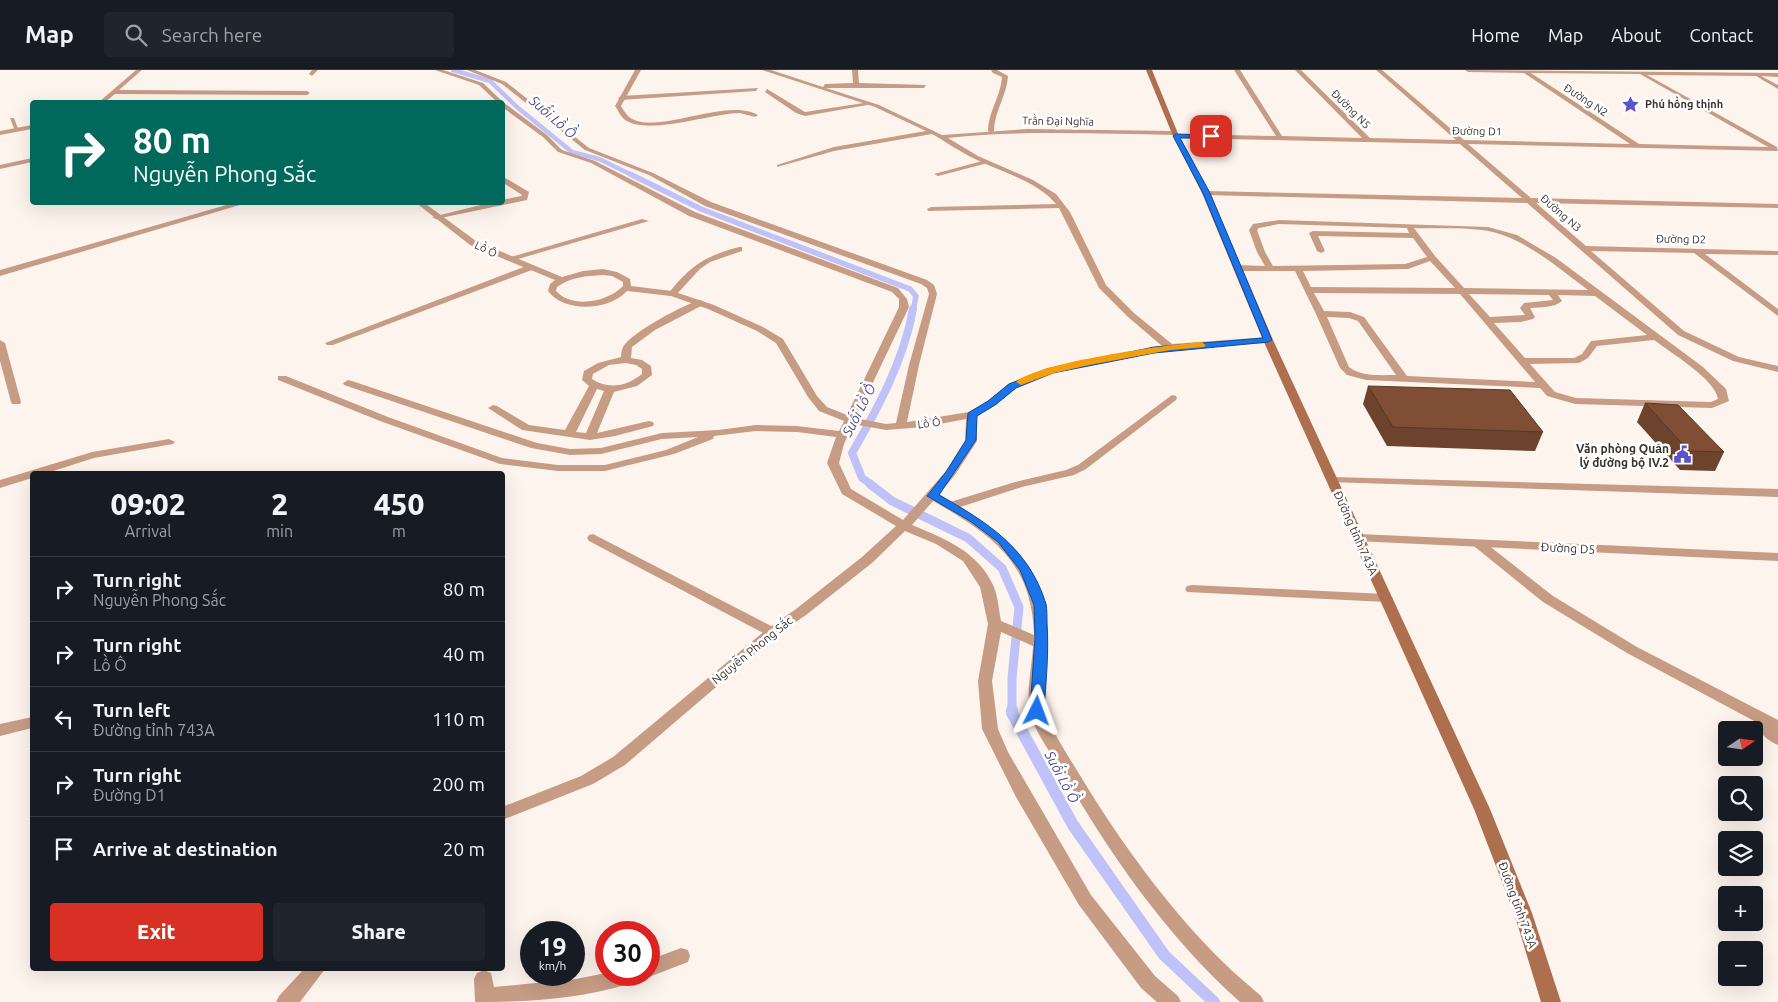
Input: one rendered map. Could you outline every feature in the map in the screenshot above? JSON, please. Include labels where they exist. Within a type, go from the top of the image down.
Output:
[{"type":"main road","name":"Đường tỉnh 743A","points":[[1149,70],[1176,134],[1206,193],[1268,340],[1482,809],[1523,913],[1551,1002]]},
{"type":"street","points":[[104,100],[139,70]]},
{"type":"street","points":[[438,70],[481,84],[498,100]]},
{"type":"street","points":[[470,70],[504,83],[545,119],[588,149],[652,174],[708,204],[924,282],[931,287],[933,294],[914,365],[901,426]]},
{"type":"street","points":[[638,70],[618,106],[624,118],[637,122],[696,118],[737,110],[748,110],[755,115]]},
{"type":"street","name":"Trần Đại Nghĩa","points":[[765,70],[870,104],[936,134],[991,131],[1176,134]]},
{"type":"street","points":[[856,70],[856,85]]},
{"type":"street","points":[[991,131],[991,122],[1004,90],[1005,76],[994,70]]},
{"type":"street","points":[[1237,70],[1280,138]]},
{"type":"street","name":"Đường N5","points":[[1298,70],[1368,140]]},
{"type":"street","name":"Đường N3","points":[[1379,70],[1680,333],[1736,359],[1778,369]]},
{"type":"street","points":[[1468,70],[1638,71],[1778,75]]},
{"type":"street","name":"Đường N2","points":[[1524,70],[1639,146]]},
{"type":"street","points":[[1742,70],[1778,87]]},
{"type":"street","points":[[1638,71],[1778,149]]},
{"type":"street","points":[[818,86],[924,86]]},
{"type":"street","points":[[621,98],[756,89]]},
{"type":"street","points":[[767,91],[798,112],[805,114],[870,104]]},
{"type":"street","points":[[114,92],[307,93]]},
{"type":"street","points":[[505,106],[527,121],[560,151],[593,162],[692,214],[895,290],[903,299],[904,307],[838,444],[834,463],[846,491],[910,521],[968,558],[987,587],[995,624],[985,681],[990,729],[1000,752],[1085,900],[1148,982],[1171,1002]]},
{"type":"street","points":[[12,119],[17,130]]},
{"type":"street","points":[[527,121],[545,119]]},
{"type":"street","points":[[0,133],[30,127]]},
{"type":"street","points":[[779,166],[822,153],[936,134],[986,162],[1030,182],[1053,196],[1062,206],[1082,241],[1102,286],[1131,315],[1170,347]]},
{"type":"street","name":"Đường D1","points":[[1176,134],[1778,149]]},
{"type":"street","points":[[0,168],[30,160]]},
{"type":"street","points":[[938,174],[986,162]]},
{"type":"street","points":[[505,180],[526,194],[524,198],[505,202]]},
{"type":"street","points":[[1206,193],[1778,206]]},
{"type":"street","points":[[0,273],[237,205]]},
{"type":"street","name":"Lồ Ô","points":[[422,205],[473,243],[529,268],[562,280]]},
{"type":"street","points":[[436,217],[492,205]]},
{"type":"street","points":[[931,209],[1062,206]]},
{"type":"street","points":[[508,259],[645,221]]},
{"type":"street","points":[[1270,268],[1261,252],[1253,230],[1256,226],[1279,222],[1407,226],[1488,229],[1501,232],[1514,237],[1553,260],[1657,337],[1699,369],[1722,391],[1724,401],[1712,405],[1575,401],[1551,394],[1432,258],[1407,226]]},
{"type":"street","points":[[1310,223],[1321,252]]},
{"type":"street","points":[[1313,233],[1416,236]]},
{"type":"street","name":"Đường D2","points":[[1583,248],[1778,253]]},
{"type":"street","points":[[672,294],[697,267],[707,260],[739,249]]},
{"type":"street","points":[[1696,251],[1778,313]]},
{"type":"street","points":[[1238,268],[1410,266],[1422,259],[1432,258]]},
{"type":"street","points":[[330,343],[529,268]]},
{"type":"street","points":[[1297,268],[1321,314],[1345,368],[1351,373],[1366,377],[1543,385]]},
{"type":"street","points":[[603,272],[622,277],[627,281],[626,288],[618,296],[595,302],[570,302],[554,296],[552,291],[553,286],[562,280],[579,274],[603,272]]},
{"type":"street","name":"Lồ Ô","points":[[626,288],[672,294],[700,303],[760,329],[780,341],[823,409],[851,420],[886,427],[948,420],[972,415],[992,403],[1012,386],[1044,373],[1089,362],[1170,347],[1268,340]]},
{"type":"street","points":[[1308,290],[1596,293]]},
{"type":"street","points":[[1487,320],[1530,317],[1526,308],[1527,305],[1549,304],[1558,300],[1551,292]]},
{"type":"street","points":[[626,360],[625,353],[628,346],[638,337],[700,303]]},
{"type":"street","points":[[1321,314],[1350,315],[1361,319],[1404,379]]},
{"type":"street","points":[[1523,361],[1576,361],[1585,356],[1594,343],[1657,337]]},
{"type":"street","points":[[0,343],[16,402]]},
{"type":"street","points":[[626,360],[639,362],[647,368],[647,375],[639,382],[625,387],[610,389],[594,386],[587,380],[588,372],[596,366],[610,361],[626,360]]},
{"type":"street","points":[[282,378],[384,420],[500,461],[558,468],[605,468],[670,452],[718,433]]},
{"type":"street","points":[[348,383],[535,446],[570,452],[601,451],[662,436],[718,433],[756,428],[797,428],[843,435]]},
{"type":"street","points":[[569,434],[594,386]]},
{"type":"street","points":[[590,437],[610,389]]},
{"type":"street","points":[[951,506],[1018,484],[1070,473],[1082,467],[1172,398]]},
{"type":"street","points":[[492,408],[526,428],[590,437],[615,434],[648,424]]},
{"type":"street","name":"Nguyễn Phong Sắc","points":[[505,813],[587,780],[619,761],[772,632],[801,612],[867,560],[910,521],[951,473],[971,440],[972,415]]},
{"type":"street","points":[[41,471],[92,455],[169,442]]},
{"type":"street","points":[[0,484],[30,475]]},
{"type":"street","points":[[1332,480],[1778,493]]},
{"type":"street","points":[[930,499],[951,506],[974,519],[1002,540],[1025,570],[1040,605],[1037,643],[1037,711],[1085,799],[1157,898],[1212,964],[1254,1002]]},
{"type":"street","points":[[593,538],[772,632]]},
{"type":"street","name":"Đường D5","points":[[1358,538],[1778,557]]},
{"type":"street","points":[[1479,544],[1548,599],[1632,650],[1755,717],[1778,727]]},
{"type":"street","points":[[1192,589],[1386,598]]},
{"type":"street","points":[[995,624],[1037,643]]},
{"type":"street","points":[[1755,717],[1778,738]]},
{"type":"street","points":[[0,730],[30,723]]},
{"type":"street","points":[[660,964],[681,956]]},
{"type":"street","points":[[286,1002],[294,995],[312,971]]},
{"type":"street","points":[[485,993],[595,983]]},
{"type":"building","points":[[1368,386],[1510,390],[1543,432],[1393,427]]},
{"type":"building","points":[[1645,403],[1678,405],[1724,452],[1689,451]]},
{"type":"waterway","name":"Suối Lồ Ồ","points":[[453,70],[490,81],[517,107],[572,152],[599,159],[632,175]]},
{"type":"waterway","name":"Suối Lồ Ồ","points":[[630,174],[701,209],[910,289],[916,296],[913,311]]},
{"type":"waterway","name":"Suối Lồ Ồ","points":[[872,485],[862,478],[852,453],[897,365],[913,309]]},
{"type":"waterway","name":"Suối Lồ Ồ","points":[[870,484],[892,501],[968,538],[1002,568],[1019,607],[1012,678],[1012,713],[1073,825],[1164,955],[1214,1002]]},
{"type":"slow traffic","points":[[1021,382],[1051,370],[1089,362],[1170,347],[1201,345]]},
{"type":"place","name":"Phú hồng thịnh","points":[[1631,104]]},
{"type":"place","name":"Văn phòng Quản lý đường bộ IV.2","points":[[1683,455]]},
{"type":"route","points":[[1037,711],[1042,638],[1040,605],[1025,570],[1002,540],[974,519],[933,496],[951,473],[971,440],[972,415],[992,403],[1012,386],[1051,370],[1170,347],[1268,340],[1206,193],[1176,136],[1211,136]]}]
